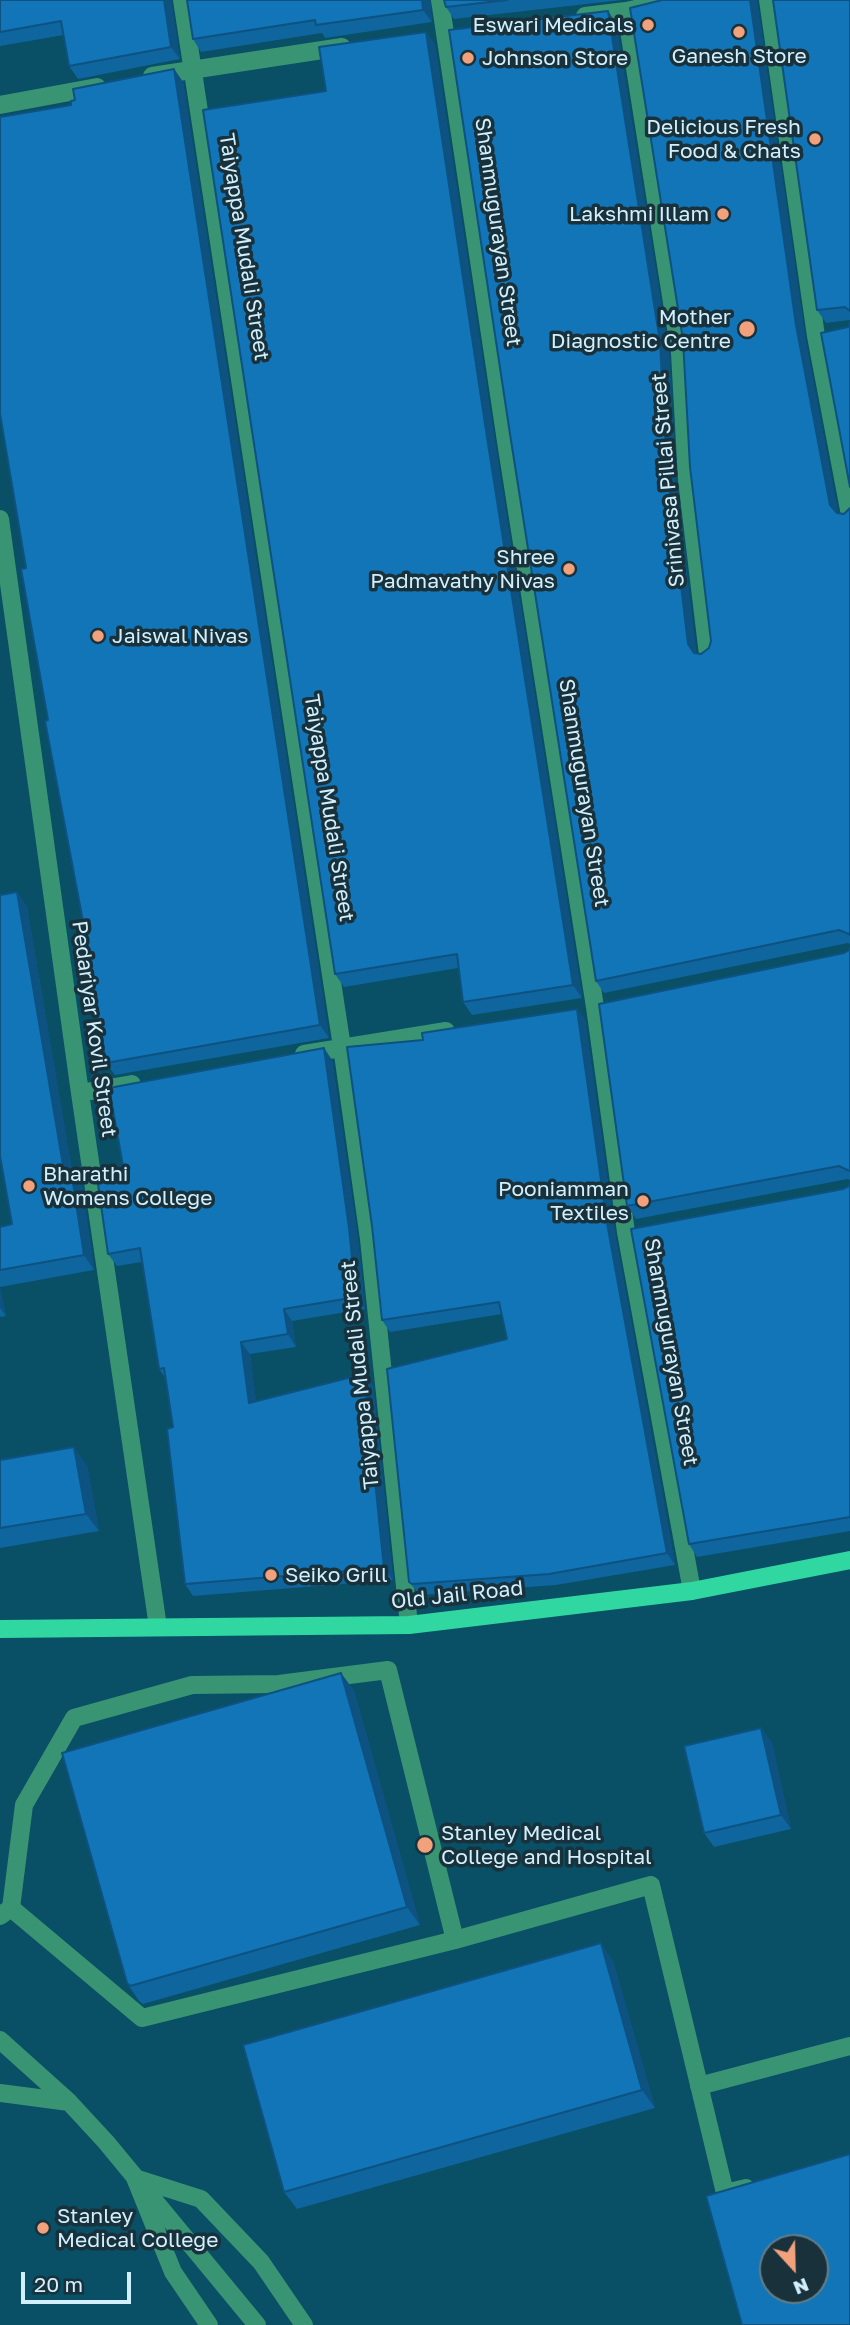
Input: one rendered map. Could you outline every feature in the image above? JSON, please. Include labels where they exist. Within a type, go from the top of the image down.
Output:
[{"type":"main road","name":"Old Jail Road","points":[[0,1629],[408,1625],[692,1591],[850,1560]]},
{"type":"main road","name":"Old Jail Road","points":[[0,1639],[64,1629]]},
{"type":"street","name":"Taiyappa Mudali Street","points":[[182,0],[369,1239],[408,1625]]},
{"type":"street","name":"Shanmugurayan Street","points":[[440,0],[595,1007],[692,1591]]},
{"type":"street","points":[[561,19],[626,11],[678,0]]},
{"type":"street","points":[[768,0],[816,336],[850,515]]},
{"type":"street","name":"Srinivasa Pillai Street","points":[[626,11],[680,353],[687,480],[708,655]]},
{"type":"street","points":[[0,105],[193,68],[365,44]]},
{"type":"street","points":[[816,336],[839,332]]},
{"type":"street","name":"Pedariyar Kovil Street","points":[[0,519],[5,587],[158,1627]]},
{"type":"street","points":[[290,1056],[462,1028]]},
{"type":"street","points":[[80,1093],[145,1082]]},
{"type":"street","points":[[455,1940],[388,1670],[279,1684],[192,1685],[74,1718],[24,1805],[5,1912],[142,2018],[455,1940],[651,1885],[725,2193],[763,2183]]},
{"type":"street","points":[[0,2040],[69,2102],[257,2325]]},
{"type":"street","points":[[699,2086],[850,2046]]},
{"type":"street","points":[[0,2093],[69,2102]]},
{"type":"street","points":[[135,2178],[173,2272],[209,2325]]},
{"type":"street","points":[[135,2178],[201,2199],[261,2262],[304,2325]]},
{"type":"building","points":[[0,0],[164,0],[171,47],[69,66],[61,21],[0,32]]},
{"type":"building","points":[[187,0],[422,0],[423,10],[316,25],[315,20],[193,39]]},
{"type":"building","points":[[444,0],[507,0],[446,7]]},
{"type":"building","points":[[662,0],[750,0],[796,325],[830,505],[837,513],[844,514],[850,508],[850,935],[839,930],[596,981],[449,30],[608,11],[660,342],[667,468],[688,644],[694,653],[701,654],[709,648],[711,641],[690,467],[683,340],[630,8]]},
{"type":"building","points":[[773,0],[850,0],[850,311],[845,307],[817,310]]},
{"type":"building","points":[[426,32],[573,985],[463,1002],[457,954],[335,974],[203,110],[326,91],[319,47]]},
{"type":"building","points":[[174,69],[320,1025],[106,1063],[89,953],[45,721],[48,720],[21,569],[26,568],[0,414],[0,117],[71,105],[71,101],[75,100],[73,89]]},
{"type":"building","points":[[850,322],[850,487],[821,333],[848,327]]},
{"type":"building","points":[[17,892],[64,1171],[71,1170],[84,1255],[0,1270],[0,1227],[12,1224],[0,1156],[0,895]]},
{"type":"building","points":[[850,948],[850,1171],[839,1166],[627,1206],[599,1004],[844,953]]},
{"type":"building","points":[[577,1009],[607,1223],[667,1553],[549,1574],[412,1584],[409,1582],[387,1369],[507,1339],[499,1302],[382,1320],[347,1047],[423,1040],[422,1033]]},
{"type":"building","points":[[324,1048],[356,1297],[284,1309],[288,1334],[241,1342],[249,1403],[364,1374],[384,1568],[185,1584],[167,1429],[173,1427],[164,1368],[159,1369],[140,1248],[108,1254],[96,1170],[123,1166],[109,1088]]},
{"type":"building","points":[[850,1183],[850,1517],[689,1544],[631,1229],[843,1189]]},
{"type":"building","points":[[74,1447],[86,1514],[0,1528],[0,1460]]},
{"type":"building","points":[[341,1673],[407,1907],[130,1986],[62,1753]]},
{"type":"building","points":[[761,1728],[781,1815],[704,1833],[684,1746]]},
{"type":"building","points":[[601,1943],[642,2090],[284,2192],[243,2045]]},
{"type":"building","points":[[850,2154],[850,2325],[742,2325],[706,2196]]},
{"type":"place","name":"Eswari Medicals","points":[[648,25]]},
{"type":"place","name":"Ganesh Store","points":[[739,32]]},
{"type":"place","name":"Johnson Store","points":[[468,58]]},
{"type":"place","name":"Delicious Fresh Food & Chats","points":[[815,139]]},
{"type":"place","name":"Lakshmi Illam","points":[[723,214]]},
{"type":"place","name":"Mother Diagnostic Centre","points":[[747,329]]},
{"type":"place","name":"Shree Padmavathy Nivas","points":[[569,569]]},
{"type":"place","name":"Jaiswal Nivas","points":[[98,636]]},
{"type":"place","name":"Bharathi Womens College","points":[[29,1186]]},
{"type":"place","name":"Pooniamman Textiles","points":[[643,1201]]},
{"type":"place","name":"Seiko Grill","points":[[271,1575]]},
{"type":"place","name":"Stanley Medical College and Hospital","points":[[425,1845]]},
{"type":"place","name":"Stanley Medical College","points":[[43,2228]]}]
